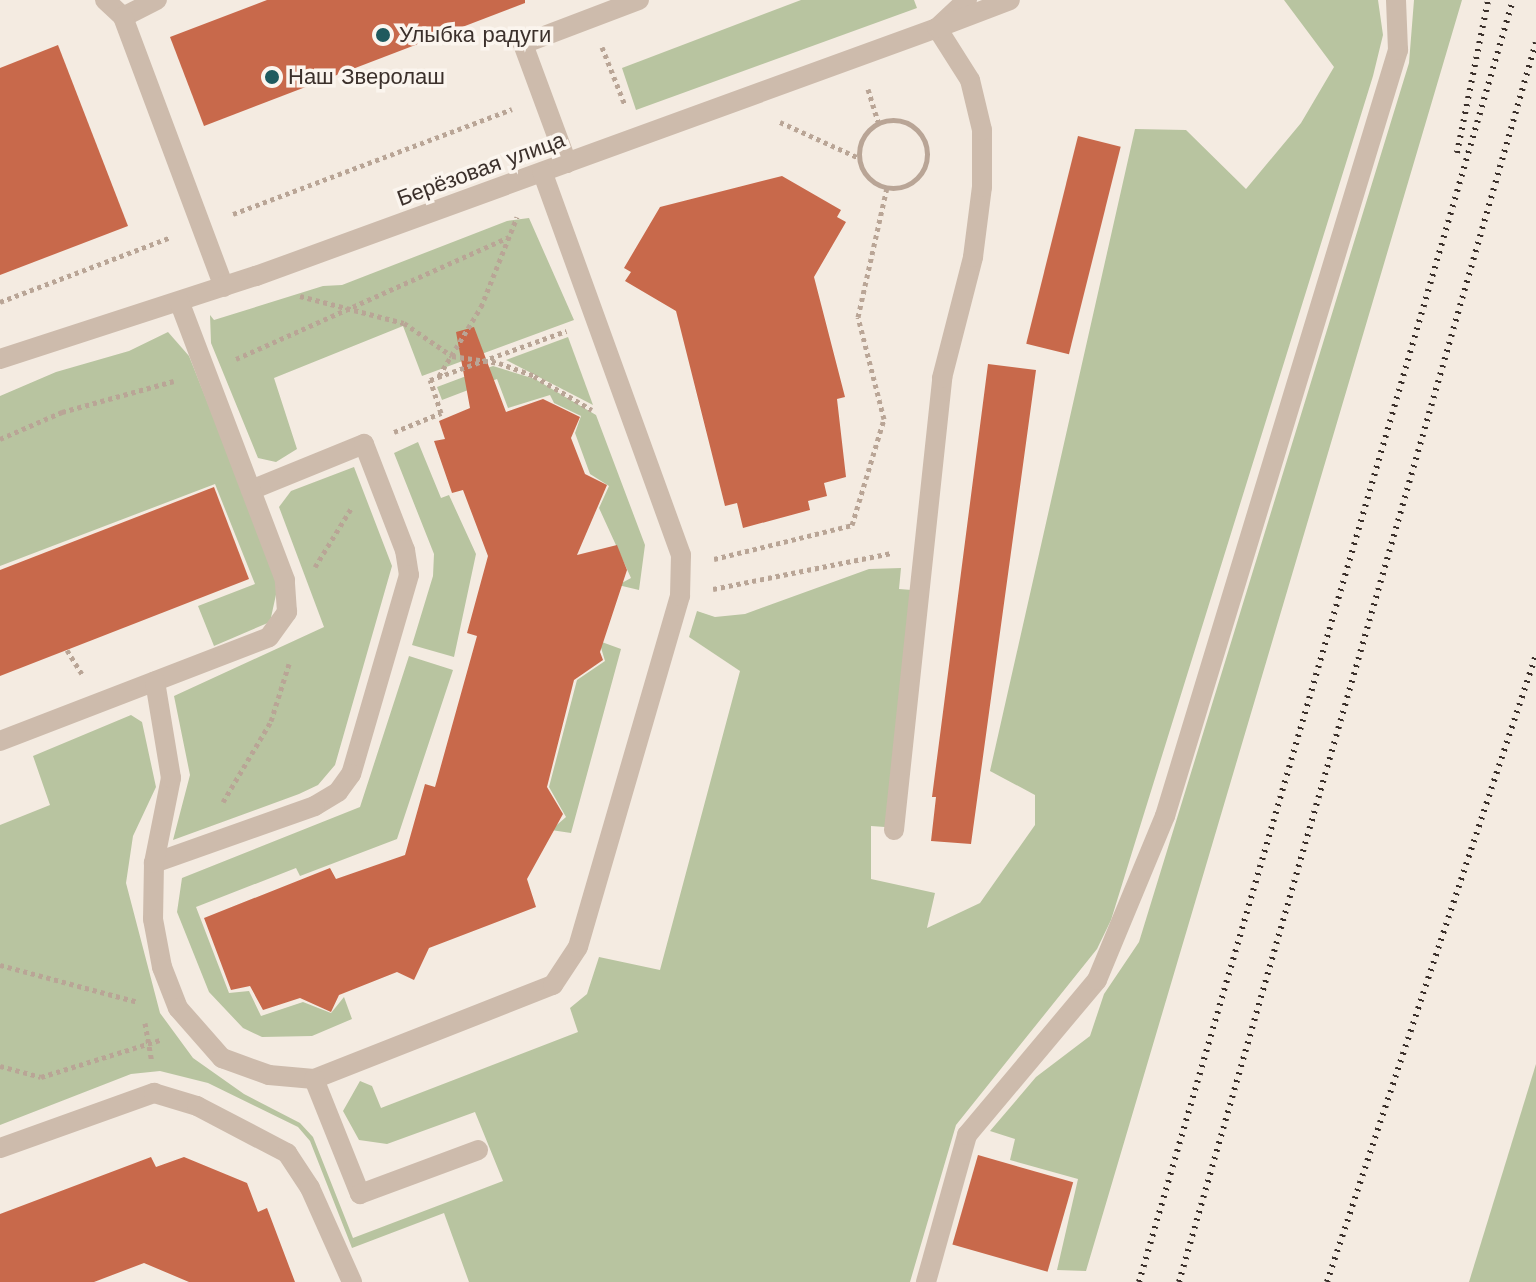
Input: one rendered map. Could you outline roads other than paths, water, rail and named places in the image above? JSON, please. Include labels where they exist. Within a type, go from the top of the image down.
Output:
[{"type":"street","points":[[105,0],[123,17],[224,287]]},
{"type":"street","points":[[123,17],[157,0]]},
{"type":"street","points":[[567,163],[523,44],[639,0]]},
{"type":"street","name":"Берёзовая улица","points":[[0,359],[256,276],[937,28],[967,0]]},
{"type":"street","points":[[894,830],[942,378],[973,257],[982,187],[982,130],[970,80],[937,28],[1010,0]]},
{"type":"street","points":[[926,1282],[967,1135],[1097,980],[1165,816],[1398,50],[1396,0]]},
{"type":"street","points":[[155,681],[171,778],[154,863],[153,919],[162,967],[178,1008],[222,1058],[269,1075],[314,1079],[553,985],[578,947],[680,596],[681,555],[542,172]]},
{"type":"street","points":[[0,741],[269,637],[287,612],[285,580],[179,301]]},
{"type":"street","points":[[154,863],[315,806],[338,792],[351,774],[409,575],[405,550],[364,444],[251,490]]},
{"type":"street","points":[[314,1079],[360,1194],[478,1150]]},
{"type":"street","points":[[0,1148],[154,1093],[197,1106],[287,1153],[310,1188],[352,1282]]},
{"type":"railway","points":[[1457,153],[1488,0]]},
{"type":"railway","points":[[1139,1282],[1513,0]]},
{"type":"railway","points":[[1179,1282],[1536,42]]},
{"type":"railway","points":[[1327,1282],[1536,655]]},
{"type":"place","name":"Улыбка радуги","points":[[383,35]]},
{"type":"place","name":"Наш Зверолаш","points":[[272,77]]}]
